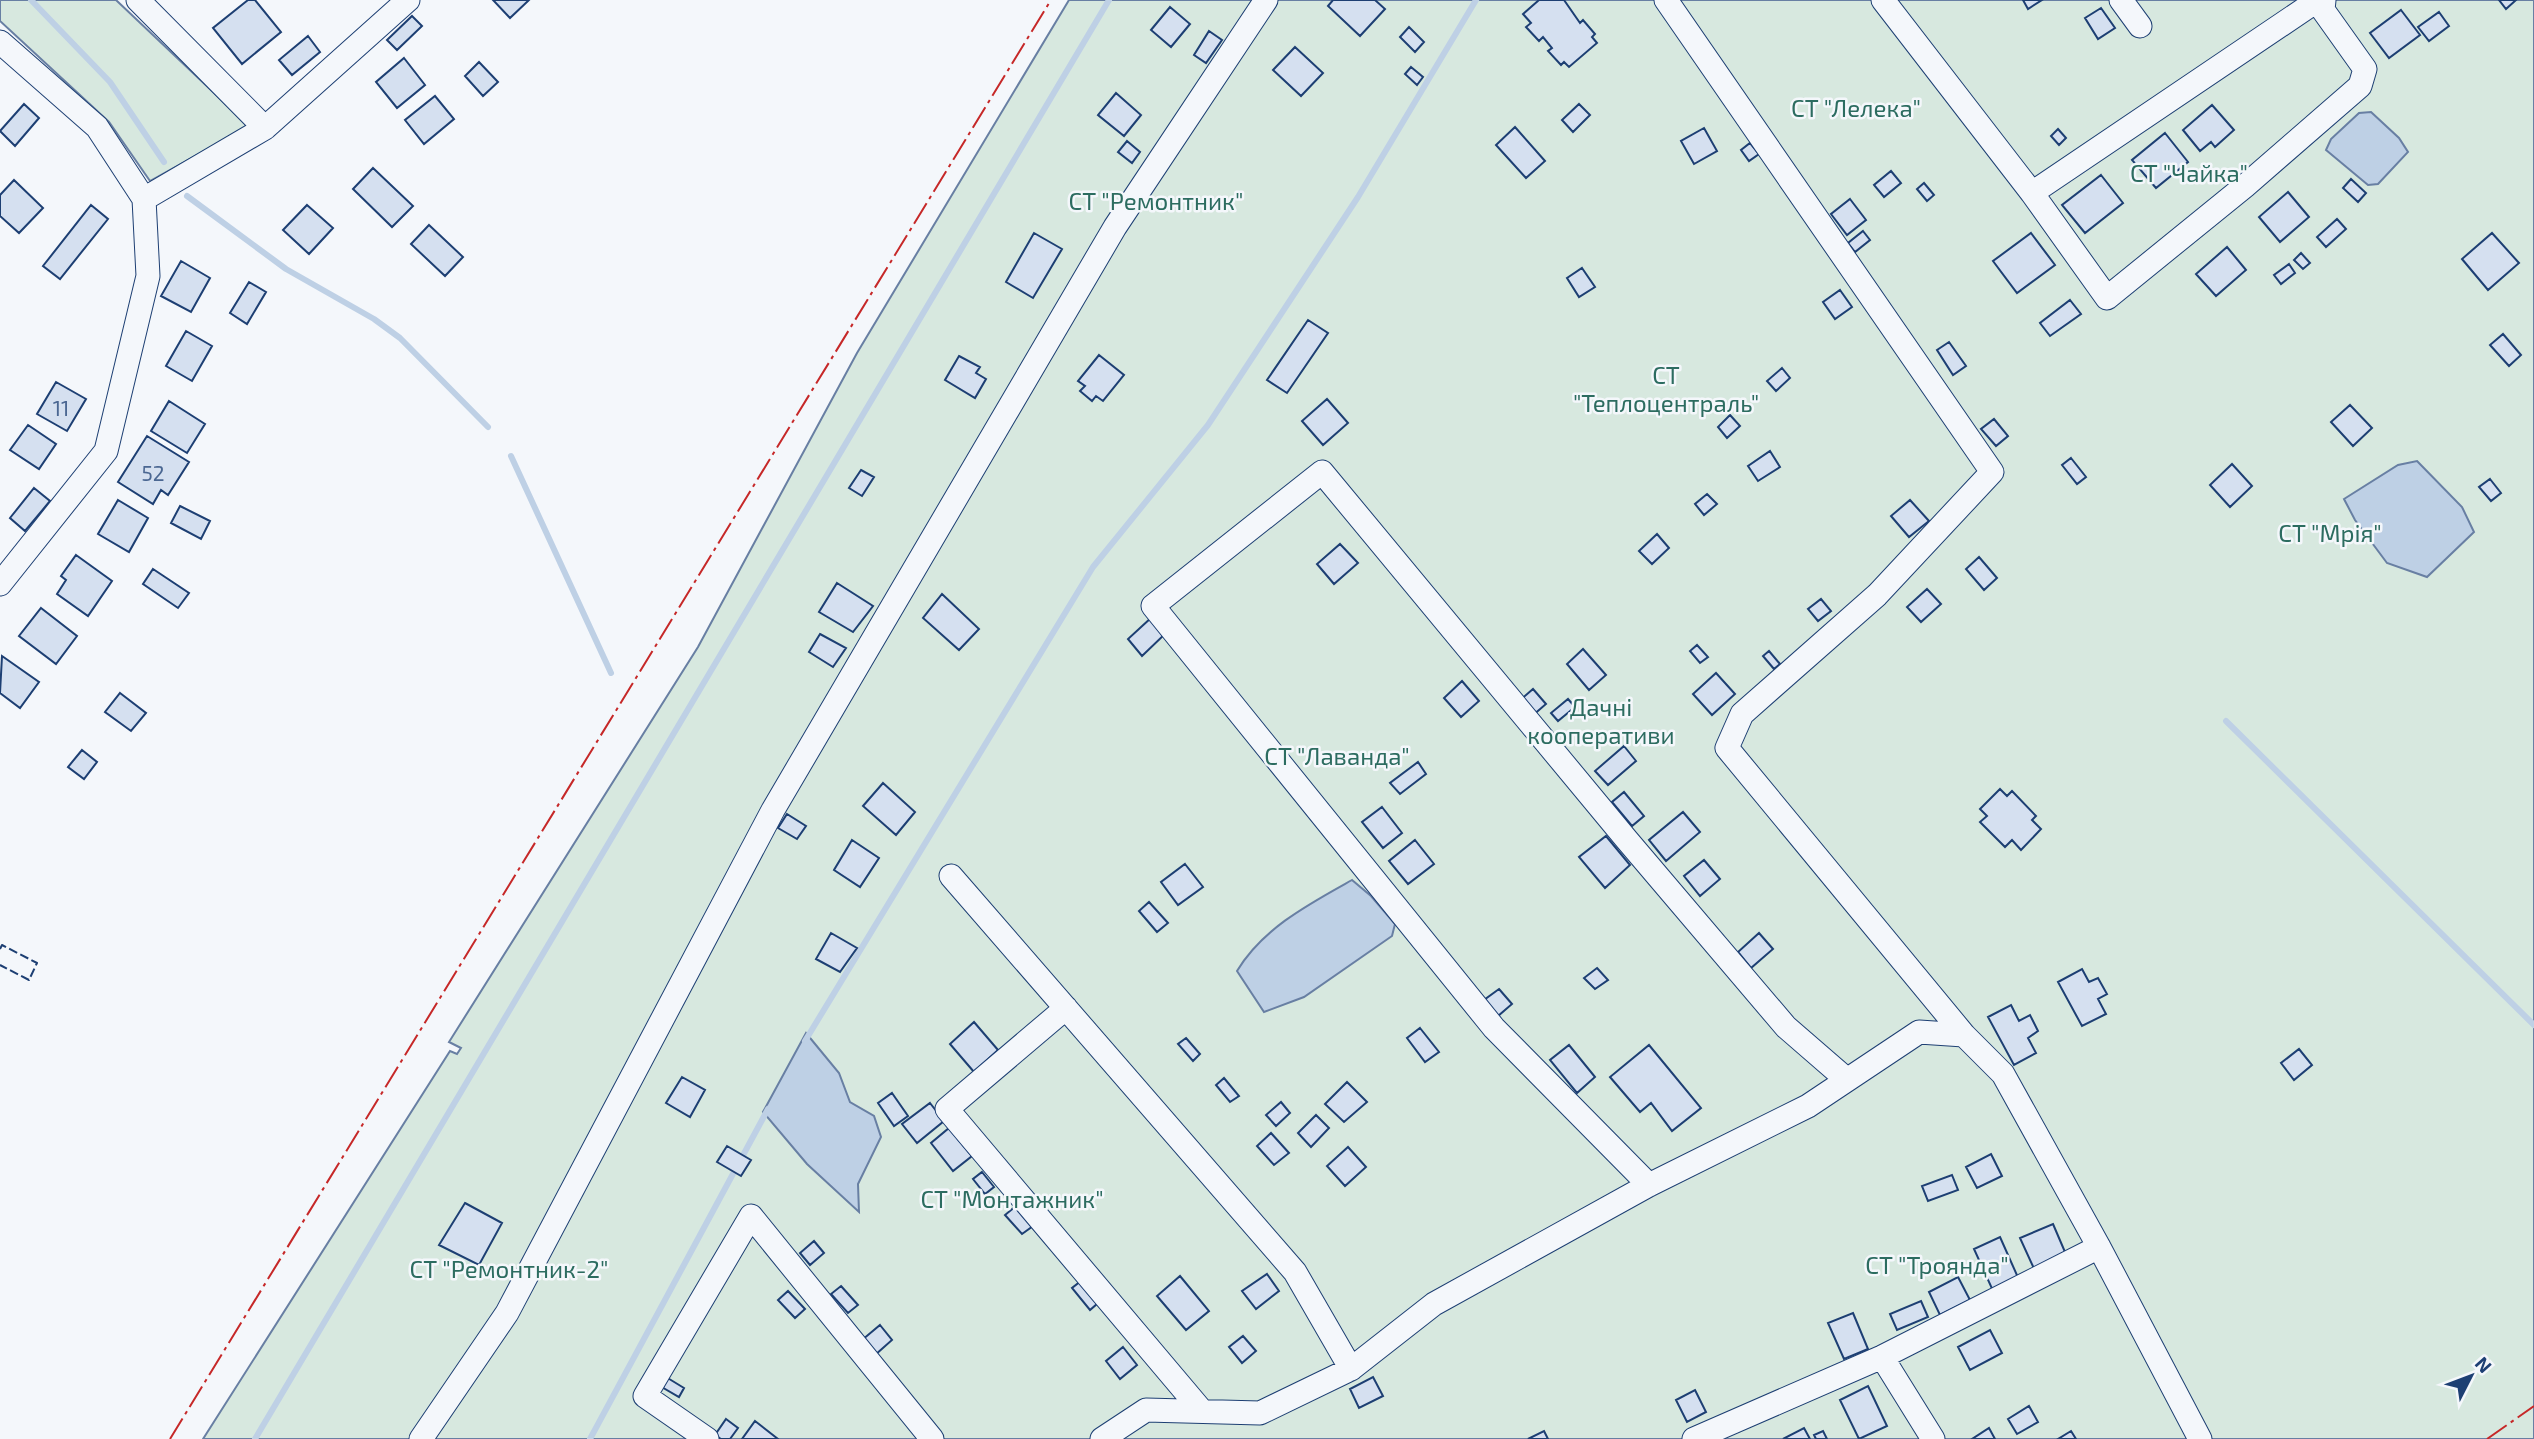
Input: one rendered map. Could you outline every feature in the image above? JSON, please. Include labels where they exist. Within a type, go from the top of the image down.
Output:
[{"type":"street","points":[[138,0],[265,128]]},
{"type":"street","points":[[144,199],[265,128],[408,0]]},
{"type":"street","points":[[421,1439],[507,1313],[773,810],[940,524],[1115,227],[1266,0]]},
{"type":"street","points":[[1665,0],[1992,472],[1877,595],[1742,714],[1727,748],[1964,1035],[2003,1074],[2099,1247],[2200,1439]]},
{"type":"street","points":[[1883,0],[2032,193],[2107,298],[2245,186],[2360,86],[2365,69],[2323,10],[2324,0]]},
{"type":"street","points":[[2121,0],[2140,26]]},
{"type":"street","points":[[2032,193],[2318,0]]},
{"type":"street","points":[[0,42],[97,127],[144,199],[148,276],[106,451],[0,584]]},
{"type":"street","points":[[1649,1185],[1494,1028],[1153,606],[1322,472],[1786,1027],[1846,1079]]},
{"type":"street","points":[[951,876],[1295,1272],[1351,1369]]},
{"type":"street","points":[[1066,1008],[947,1109],[1200,1410]]},
{"type":"street","points":[[1102,1439],[1146,1410],[1260,1413],[1351,1369],[1434,1304],[1649,1185],[1808,1106],[1919,1032],[1964,1035]]},
{"type":"street","points":[[707,1439],[645,1396],[751,1216],[932,1439]]},
{"type":"street","points":[[1694,1439],[1882,1357],[2099,1247]]},
{"type":"street","points":[[1882,1357],[1933,1439]]},
{"type":"green space","points":[[0,0],[116,0],[249,126],[150,181],[109,122],[0,21]]},
{"type":"green space","name":"Дачні кооперативи","points":[[1069,0],[2534,0],[2534,1439],[203,1439],[450,1051],[457,1054],[461,1048],[449,1042],[698,647],[857,353]]},
{"type":"water","points":[[2371,112],[2399,138],[2408,152],[2378,184],[2368,185],[2326,150],[2331,139],[2359,113]]},
{"type":"water","points":[[2417,461],[2462,507],[2474,532],[2427,577],[2387,563],[2355,520],[2344,499],[2398,465]]},
{"type":"water","points":[[1352,880],[1371,896],[1395,924],[1392,936],[1304,997],[1264,1012],[1237,971],[1260,942],[1288,918]]},
{"type":"water","points":[[806,1033],[839,1073],[850,1102],[874,1116],[881,1137],[858,1184],[859,1212],[807,1164],[763,1112]]},
{"type":"building","points":[[248,0],[255,0],[281,32],[242,64],[213,28]]},
{"type":"building","points":[[493,0],[529,0],[510,18]]},
{"type":"building","points":[[1333,0],[1375,0],[1385,9],[1360,36],[1328,6]]},
{"type":"building","points":[[1539,0],[1564,0],[1580,23],[1583,20],[1595,34],[1592,37],[1597,43],[1569,67],[1564,62],[1561,65],[1548,51],[1552,48],[1543,37],[1539,41],[1526,27],[1531,23],[1523,14]]},
{"type":"building","points":[[2023,0],[2042,0],[2028,9]]},
{"type":"building","points":[[2499,0],[2516,0],[2506,9]]},
{"type":"building","points":[[1170,7],[1190,24],[1171,47],[1151,30]]},
{"type":"building","points":[[2101,8],[2115,28],[2098,39],[2085,18]]},
{"type":"building","points":[[2401,10],[2420,35],[2389,58],[2370,33]]},
{"type":"building","points":[[2439,12],[2449,26],[2429,41],[2418,27]]},
{"type":"building","points":[[412,16],[422,26],[397,50],[387,40]]},
{"type":"building","points":[[1409,27],[1424,42],[1415,52],[1400,37]]},
{"type":"building","points":[[1209,31],[1222,40],[1206,63],[1194,55]]},
{"type":"building","points":[[308,36],[320,52],[292,75],[279,60]]},
{"type":"building","points":[[1295,47],[1323,73],[1301,96],[1273,70]]},
{"type":"building","points":[[404,58],[425,85],[397,108],[376,82]]},
{"type":"building","points":[[479,62],[498,82],[483,96],[465,76]]},
{"type":"building","points":[[1411,67],[1423,77],[1417,85],[1405,74]]},
{"type":"building","points":[[1116,93],[1141,115],[1124,136],[1098,115]]},
{"type":"building","points":[[435,96],[454,119],[424,144],[405,120]]},
{"type":"building","points":[[24,104],[39,118],[15,146],[0,131]]},
{"type":"building","points":[[1579,104],[1590,115],[1573,132],[1562,120]]},
{"type":"building","points":[[2212,105],[2234,130],[2215,147],[2211,142],[2200,151],[2183,130]]},
{"type":"building","points":[[1515,127],[1545,161],[1526,178],[1496,145]]},
{"type":"building","points":[[1704,128],[1717,151],[1694,164],[1681,141]]},
{"type":"building","points":[[2058,129],[2066,138],[2059,145],[2051,136]]},
{"type":"building","points":[[2165,133],[2188,162],[2156,188],[2132,160]]},
{"type":"building","points":[[1127,141],[1140,152],[1132,163],[1118,152]]},
{"type":"building","points":[[1750,143],[1759,154],[1749,161],[1741,150]]},
{"type":"building","points":[[373,168],[413,206],[392,227],[353,189]]},
{"type":"building","points":[[1891,171],[1901,183],[1884,197],[1874,185]]},
{"type":"building","points":[[2101,175],[2123,203],[2085,233],[2062,205]]},
{"type":"building","points":[[2351,179],[2366,193],[2358,202],[2343,188]]},
{"type":"building","points":[[14,180],[43,208],[19,233],[0,216],[0,195]]},
{"type":"building","points":[[1924,183],[1934,195],[1927,201],[1917,189]]},
{"type":"building","points":[[2288,192],[2309,217],[2280,242],[2259,217]]},
{"type":"building","points":[[1850,199],[1866,220],[1847,235],[1831,214]]},
{"type":"building","points":[[91,205],[108,219],[60,279],[43,266]]},
{"type":"building","points":[[307,205],[333,228],[309,254],[283,230]]},
{"type":"building","points":[[2337,219],[2346,229],[2326,247],[2317,237]]},
{"type":"building","points":[[429,225],[463,257],[445,276],[411,244]]},
{"type":"building","points":[[1863,231],[1870,240],[1855,252],[1848,243]]},
{"type":"building","points":[[1034,233],[1062,249],[1033,298],[1006,282]]},
{"type":"building","points":[[2031,233],[2055,265],[2017,293],[1993,261]]},
{"type":"building","points":[[2492,233],[2519,263],[2488,290],[2462,259]]},
{"type":"building","points":[[2227,247],[2246,270],[2216,296],[2196,274]]},
{"type":"building","points":[[2301,253],[2310,263],[2303,269],[2294,260]]},
{"type":"building","points":[[181,261],[210,278],[191,312],[161,296]]},
{"type":"building","points":[[2289,264],[2295,273],[2281,284],[2274,275]]},
{"type":"building","points":[[1582,268],[1595,287],[1579,297],[1567,278]]},
{"type":"building","points":[[249,282],[266,292],[247,324],[230,313]]},
{"type":"building","points":[[1840,290],[1852,307],[1835,319],[1823,302]]},
{"type":"building","points":[[2070,300],[2081,314],[2050,336],[2040,323]]},
{"type":"building","points":[[1308,320],[1328,333],[1287,393],[1267,380]]},
{"type":"building","points":[[186,331],[212,346],[192,381],[166,366]]},
{"type":"building","points":[[2503,334],[2521,355],[2509,366],[2490,345]]},
{"type":"building","points":[[1949,342],[1966,366],[1953,375],[1937,350]]},
{"type":"building","points":[[1099,355],[1124,375],[1103,401],[1096,396],[1092,401],[1080,391],[1085,386],[1078,381]]},
{"type":"building","points":[[959,356],[980,367],[976,373],[986,379],[975,398],[945,380]]},
{"type":"building","points":[[1782,368],[1790,378],[1776,391],[1767,381]]},
{"type":"building","points":[[56,382],[86,399],[67,431],[37,414]]},
{"type":"building","points":[[1327,399],[1348,423],[1323,445],[1302,421]]},
{"type":"building","points":[[169,401],[205,424],[187,453],[151,431]]},
{"type":"building","points":[[2350,405],[2372,428],[2353,446],[2331,422]]},
{"type":"building","points":[[1730,415],[1740,426],[1727,438],[1718,427]]},
{"type":"building","points":[[1994,419],[2008,436],[1996,446],[1981,429]]},
{"type":"building","points":[[28,425],[56,444],[39,469],[10,450]]},
{"type":"building","points":[[147,436],[189,462],[168,495],[161,490],[153,504],[118,482]]},
{"type":"building","points":[[1770,451],[1780,467],[1758,481],[1748,466]]},
{"type":"building","points":[[2071,458],[2086,477],[2077,484],[2062,465]]},
{"type":"building","points":[[2232,464],[2252,486],[2230,507],[2210,485]]},
{"type":"building","points":[[861,470],[874,477],[862,496],[849,488]]},
{"type":"building","points":[[2490,479],[2501,493],[2491,501],[2479,487]]},
{"type":"building","points":[[34,488],[50,501],[25,531],[10,518]]},
{"type":"building","points":[[1707,494],[1717,504],[1704,515],[1695,504]]},
{"type":"building","points":[[118,500],[148,518],[129,552],[98,534]]},
{"type":"building","points":[[1910,500],[1929,521],[1909,537],[1891,516]]},
{"type":"building","points":[[180,506],[210,521],[201,539],[171,523]]},
{"type":"building","points":[[1657,534],[1669,548],[1652,564],[1639,551]]},
{"type":"building","points":[[1340,544],[1358,563],[1334,584],[1317,564]]},
{"type":"building","points":[[76,555],[112,581],[88,616],[57,594],[66,580],[61,576]]},
{"type":"building","points":[[1979,557],[1997,578],[1984,590],[1966,569]]},
{"type":"building","points":[[153,569],[189,593],[178,608],[143,584]]},
{"type":"building","points":[[837,583],[873,606],[853,632],[819,612]]},
{"type":"building","points":[[1927,589],[1941,604],[1921,622],[1907,607]]},
{"type":"building","points":[[942,594],[979,629],[959,650],[923,618]]},
{"type":"building","points":[[1821,599],[1831,611],[1818,621],[1808,609]]},
{"type":"building","points":[[41,608],[77,636],[56,664],[19,636]]},
{"type":"building","points":[[1152,617],[1166,633],[1142,656],[1128,639]]},
{"type":"building","points":[[820,634],[846,648],[833,667],[809,652]]},
{"type":"building","points":[[1697,645],[1708,657],[1700,663],[1690,651]]},
{"type":"building","points":[[1583,649],[1606,675],[1589,690],[1567,664]]},
{"type":"building","points":[[1769,651],[1780,664],[1774,669],[1763,656]]},
{"type":"building","points":[[2,656],[39,682],[20,708],[0,693]]},
{"type":"building","points":[[1716,673],[1735,694],[1712,715],[1693,694]]},
{"type":"building","points":[[1462,681],[1479,701],[1461,717],[1444,698]]},
{"type":"building","points":[[1533,689],[1546,704],[1532,716],[1519,701]]},
{"type":"building","points":[[120,693],[146,713],[131,731],[105,712]]},
{"type":"building","points":[[1568,699],[1575,707],[1558,721],[1551,713]]},
{"type":"building","points":[[1624,746],[1636,761],[1608,785],[1595,771]]},
{"type":"building","points":[[82,750],[97,762],[84,779],[68,767]]},
{"type":"building","points":[[1418,762],[1426,774],[1400,794],[1390,783]]},
{"type":"building","points":[[883,783],[915,812],[896,835],[863,806]]},
{"type":"building","points":[[2000,789],[2007,796],[2012,791],[2036,816],[2032,820],[2041,829],[2021,850],[2012,840],[2005,847],[1980,822],[1987,816],[1980,809]]},
{"type":"building","points":[[1624,792],[1644,816],[1632,826],[1612,802]]},
{"type":"building","points":[[1382,807],[1402,833],[1383,848],[1362,822]]},
{"type":"building","points":[[1683,812],[1700,832],[1666,861],[1649,840]]},
{"type":"building","points":[[787,814],[806,826],[797,839],[778,828]]},
{"type":"building","points":[[1606,836],[1630,865],[1605,888],[1579,857]]},
{"type":"building","points":[[852,840],[879,858],[860,887],[834,870]]},
{"type":"building","points":[[1415,840],[1434,864],[1408,884],[1389,861]]},
{"type":"building","points":[[1704,860],[1720,879],[1700,896],[1684,876]]},
{"type":"building","points":[[1185,864],[1203,887],[1178,905],[1161,882]]},
{"type":"building","points":[[1149,902],[1168,923],[1157,932],[1139,911]]},
{"type":"building","points":[[831,933],[857,948],[840,972],[816,959]]},
{"type":"building","points":[[1759,933],[1773,949],[1751,968],[1738,952]]},
{"type":"building","points":[[1597,968],[1608,980],[1595,989],[1584,978]]},
{"type":"building","points":[[2082,969],[2089,982],[2098,978],[2107,994],[2098,999],[2106,1014],[2082,1026],[2058,982]]},
{"type":"building","points":[[1499,989],[1512,1004],[1498,1016],[1484,1000]]},
{"type":"building","points":[[2011,1005],[2019,1021],[2030,1015],[2038,1031],[2028,1038],[2036,1053],[2014,1065],[1988,1017]]},
{"type":"building","points":[[974,1022],[998,1050],[974,1072],[950,1044]]},
{"type":"building","points":[[1420,1028],[1439,1052],[1425,1062],[1407,1038]]},
{"type":"building","points":[[1186,1038],[1200,1054],[1193,1061],[1178,1044]]},
{"type":"building","points":[[1569,1045],[1595,1077],[1577,1093],[1550,1060]]},
{"type":"building","points":[[1649,1045],[1701,1108],[1672,1131],[1651,1103],[1640,1112],[1610,1077]]},
{"type":"building","points":[[2299,1049],[2312,1065],[2294,1080],[2281,1063]]},
{"type":"building","points":[[682,1077],[705,1090],[690,1117],[666,1103]]},
{"type":"building","points":[[1224,1078],[1239,1096],[1230,1102],[1216,1085]]},
{"type":"building","points":[[1347,1082],[1367,1102],[1344,1122],[1325,1104]]},
{"type":"building","points":[[892,1093],[908,1116],[894,1126],[878,1103]]},
{"type":"building","points":[[1281,1102],[1290,1113],[1276,1126],[1266,1115]]},
{"type":"building","points":[[930,1103],[944,1121],[917,1143],[902,1124]]},
{"type":"building","points":[[1316,1115],[1329,1128],[1311,1147],[1298,1133]]},
{"type":"building","points":[[949,1128],[972,1156],[953,1171],[931,1143]]},
{"type":"building","points":[[1271,1133],[1289,1153],[1274,1165],[1257,1146]]},
{"type":"building","points":[[727,1146],[751,1160],[741,1176],[717,1162]]},
{"type":"building","points":[[1348,1147],[1366,1167],[1345,1186],[1327,1166]]},
{"type":"building","points":[[1991,1154],[2002,1176],[1977,1188],[1966,1167]]},
{"type":"building","points":[[982,1172],[994,1187],[985,1194],[973,1179]]},
{"type":"building","points":[[1952,1175],[1958,1190],[1928,1201],[1922,1186]]},
{"type":"building","points":[[465,1203],[502,1223],[479,1265],[439,1245]]},
{"type":"building","points":[[1016,1206],[1033,1226],[1022,1234],[1005,1215]]},
{"type":"building","points":[[2053,1224],[2068,1259],[2036,1273],[2020,1238]]},
{"type":"building","points":[[2000,1237],[2020,1282],[1994,1293],[1974,1249]]},
{"type":"building","points":[[814,1241],[824,1253],[810,1265],[800,1253]]},
{"type":"building","points":[[1267,1274],[1279,1291],[1256,1309],[1242,1291]]},
{"type":"building","points":[[1180,1276],[1209,1311],[1186,1330],[1157,1296]]},
{"type":"building","points":[[1958,1277],[1970,1300],[1940,1315],[1929,1292]]},
{"type":"building","points":[[1081,1281],[1098,1303],[1090,1310],[1072,1288]]},
{"type":"building","points":[[841,1286],[858,1305],[848,1313],[831,1294]]},
{"type":"building","points":[[788,1291],[805,1309],[795,1318],[778,1300]]},
{"type":"building","points":[[1921,1301],[1928,1317],[1897,1330],[1890,1314]]},
{"type":"building","points":[[1853,1313],[1868,1349],[1844,1359],[1828,1323]]},
{"type":"building","points":[[880,1325],[892,1340],[875,1355],[862,1340]]},
{"type":"building","points":[[1990,1330],[2002,1353],[1970,1370],[1958,1347]]},
{"type":"building","points":[[1243,1336],[1256,1351],[1242,1363],[1229,1347]]},
{"type":"building","points":[[1123,1347],[1137,1365],[1120,1379],[1106,1361]]},
{"type":"building","points":[[666,1377],[684,1388],[679,1397],[660,1386]]},
{"type":"building","points":[[1373,1377],[1383,1396],[1359,1408],[1350,1389]]},
{"type":"building","points":[[1868,1386],[1887,1426],[1859,1439],[1840,1400]]},
{"type":"building","points":[[1695,1390],[1706,1412],[1687,1422],[1676,1400]]},
{"type":"building","points":[[2029,1406],[2038,1422],[2017,1434],[2008,1419]]},
{"type":"building","points":[[726,1419],[738,1428],[730,1439],[721,1439],[715,1435]]},
{"type":"building","points":[[755,1421],[778,1439],[742,1439]]},
{"type":"building","points":[[1804,1428],[1810,1439],[1783,1439]]},
{"type":"building","points":[[1989,1428],[1995,1439],[1972,1439]]},
{"type":"building","points":[[1544,1431],[1548,1439],[1528,1439]]},
{"type":"building","points":[[1823,1431],[1827,1439],[1816,1439],[1814,1435]]},
{"type":"building","points":[[2071,1431],[2076,1439],[2058,1439]]},
{"type":"waterway","points":[[31,0],[110,82],[164,162]]},
{"type":"waterway","points":[[255,1439],[1109,0]]},
{"type":"waterway","points":[[805,1041],[1093,567],[1208,425],[1358,197],[1476,0]]},
{"type":"waterway","points":[[187,196],[286,269],[374,319],[400,338],[488,427]]},
{"type":"waterway","points":[[511,456],[611,673]]},
{"type":"waterway","points":[[2226,721],[2534,1025]]},
{"type":"waterway","points":[[590,1439],[768,1109]]},
{"type":"fence","points":[[0,949],[2,945],[37,963],[29,980],[0,965]]},
{"type":"power","points":[[170,1439],[1051,0]]},
{"type":"power","points":[[2487,1439],[2534,1406]]},
{"type":"park label","name":"СТ \"Лелека\"","points":[[1856,107]]},
{"type":"park label","name":"СТ \"Чайка\"","points":[[2189,172]]},
{"type":"park label","name":"СТ \"Ремонтник\"","points":[[1156,200]]},
{"type":"park label","name":"СТ \"Теплоцентраль\"","points":[[1666,388]]},
{"type":"park label","name":"СТ \"Мрія\"","points":[[2330,532]]},
{"type":"park label","name":"СТ \"Лаванда\"","points":[[1337,755]]},
{"type":"park label","name":"СТ \"Монтажник\"","points":[[1012,1198]]},
{"type":"park label","name":"СТ \"Троянда\"","points":[[1937,1264]]},
{"type":"park label","name":"СТ \"Ремонтник-2\"","points":[[509,1268]]}]
